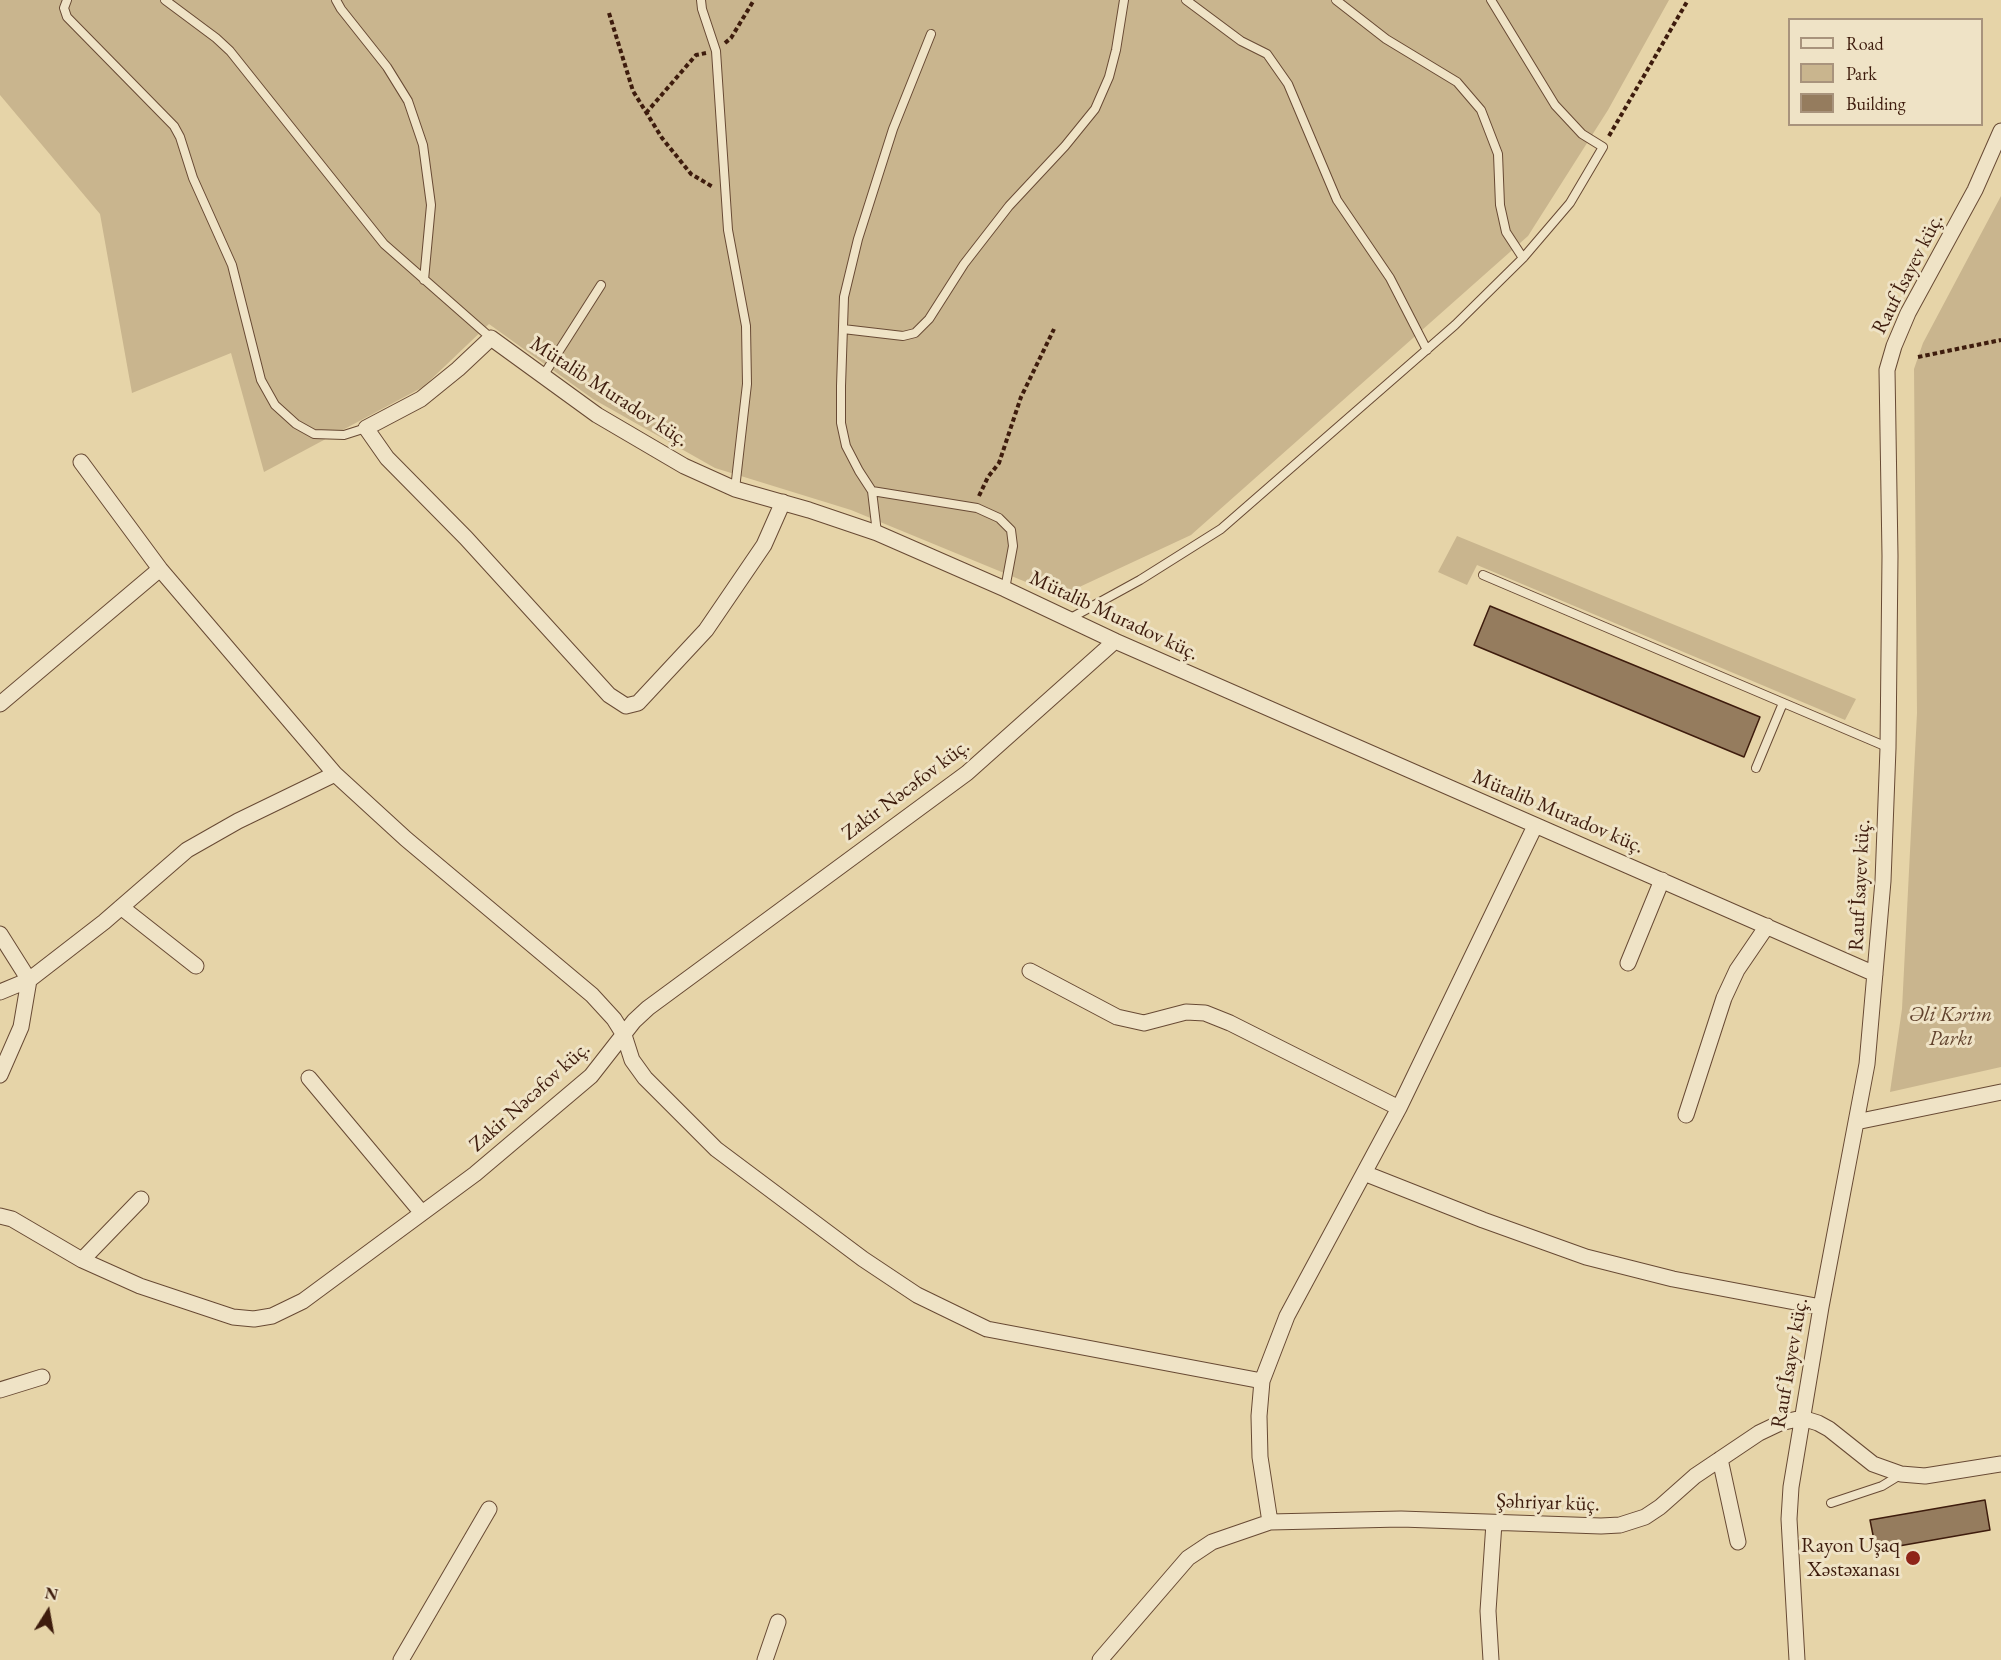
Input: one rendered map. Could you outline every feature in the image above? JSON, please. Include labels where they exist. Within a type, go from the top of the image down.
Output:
[{"type":"street","name":"Rauf İsayev küç.","points":[[1797,1660],[1789,1518],[1791,1487],[1821,1307],[1867,1064],[1883,880],[1888,747],[1890,556],[1887,370],[1908,313],[1975,190],[2001,131]]},
{"type":"street","points":[[491,338],[421,399],[366,428],[387,458],[466,538],[609,695],[626,706],[638,703],[706,630],[764,546],[783,502]]},
{"type":"street","name":"Mütalib Muradov küç.","points":[[491,338],[597,415],[684,466],[735,489],[877,533],[1005,589],[1115,642],[1875,974]]},
{"type":"street","points":[[81,462],[160,569],[335,774],[406,839],[592,995],[614,1019],[624,1035],[632,1060],[645,1078],[716,1149],[863,1259],[917,1295],[987,1329],[1262,1381]]},
{"type":"street","points":[[0,704],[160,569]]},
{"type":"street","name":"Zakir Nəcəfov küç.","points":[[0,1216],[12,1220],[82,1260],[140,1286],[233,1317],[254,1319],[272,1316],[303,1301],[475,1174],[591,1076],[634,1021],[648,1008],[967,773],[1115,642]]},
{"type":"street","points":[[0,992],[28,980],[121,907],[188,850],[238,821],[335,774]]},
{"type":"street","points":[[1270,1522],[1260,1457],[1259,1416],[1262,1381],[1287,1316],[1399,1108],[1535,826]]},
{"type":"street","points":[[1628,963],[1662,880]]},
{"type":"street","points":[[121,907],[196,966]]},
{"type":"street","points":[[1686,1115],[1724,998],[1737,970],[1767,926]]},
{"type":"street","points":[[0,934],[28,980],[21,1027],[0,1075]]},
{"type":"street","points":[[1030,971],[1117,1017],[1144,1023],[1186,1012],[1205,1013],[1230,1023],[1399,1108]]},
{"type":"street","points":[[309,1078],[422,1214]]},
{"type":"street","points":[[1856,1122],[2001,1092]]},
{"type":"street","points":[[1364,1173],[1483,1220],[1586,1257],[1673,1279],[1821,1307]]},
{"type":"street","points":[[82,1260],[141,1199]]},
{"type":"street","points":[[0,1390],[42,1377]]},
{"type":"street","points":[[1802,1418],[1829,1429],[1873,1464],[1901,1474],[1925,1476],[2001,1464]]},
{"type":"street","name":"Şəhriyar küç.","points":[[1100,1660],[1188,1558],[1212,1542],[1270,1522],[1401,1519],[1620,1525],[1645,1517],[1695,1476],[1759,1433],[1780,1423],[1802,1418]]},
{"type":"street","points":[[1720,1459],[1738,1542]]},
{"type":"street","points":[[401,1660],[489,1509]]},
{"type":"street","points":[[1491,1660],[1489,1588],[1494,1523]]},
{"type":"street","points":[[765,1660],[778,1622]]},
{"type":"lane","points":[[68,0],[64,8],[67,17],[174,126],[180,136],[193,178],[232,265],[261,380],[275,405],[296,424],[314,434],[344,435],[366,428]]},
{"type":"lane","points":[[165,0],[230,51],[384,244],[491,338]]},
{"type":"lane","points":[[336,0],[387,67],[408,101],[423,145],[431,205],[424,280]]},
{"type":"lane","points":[[701,0],[716,51],[728,230],[746,326],[747,384],[735,489]]},
{"type":"lane","points":[[843,329],[903,336],[915,333],[929,319],[964,264],[1009,206],[1065,146],[1095,109],[1109,77],[1124,0]]},
{"type":"lane","points":[[1186,0],[1241,41],[1267,54],[1288,84],[1337,200],[1390,278],[1427,350]]},
{"type":"lane","points":[[1336,0],[1386,39],[1457,82],[1481,110],[1498,154],[1500,205],[1506,232],[1523,258]]},
{"type":"lane","points":[[1069,619],[1140,580],[1221,529],[1427,350],[1523,258],[1570,203],[1603,147],[1582,134],[1555,105],[1491,0]]},
{"type":"lane","points":[[877,533],[872,491],[846,446],[841,423],[844,297],[858,238],[893,129],[931,34]]},
{"type":"lane","points":[[543,376],[601,285]]},
{"type":"lane","points":[[872,491],[977,508],[999,518],[1011,530],[1013,546],[1005,589]]},
{"type":"lane","points":[[1483,575],[1888,747]]},
{"type":"lane","points":[[1756,768],[1783,703]]},
{"type":"lane","points":[[1831,1503],[1882,1486],[1901,1474]]},
{"type":"path","points":[[1603,147],[1688,0]]},
{"type":"path","points":[[609,13],[633,91],[662,138],[691,174],[725,193]]},
{"type":"path","points":[[977,508],[980,490],[999,463],[1021,397],[1054,329]]},
{"type":"path","points":[[1918,357],[2001,340]]},
{"type":"green space","points":[[0,0],[1669,0],[1608,110],[1528,236],[1191,535],[1060,596],[851,510],[715,468],[593,399],[489,324],[423,387],[264,472],[231,353],[132,393],[100,214],[0,95]]},
{"type":"green space","name":"Əli Kərim Parkı","points":[[2001,196],[2001,1067],[1890,1092],[1902,1009],[1917,713],[1914,369],[1923,343]]},
{"type":"green space","points":[[1457,536],[1856,699],[1845,720],[1477,565],[1467,585],[1438,572]]},
{"type":"building","points":[[1490,606],[1760,717],[1744,757],[1474,645]]},
{"type":"building","points":[[1985,1500],[1990,1530],[1876,1550],[1870,1520]]},
{"type":"place","name":"Rayon Uşaq Xəstəxanası","points":[[1913,1558]]}]
